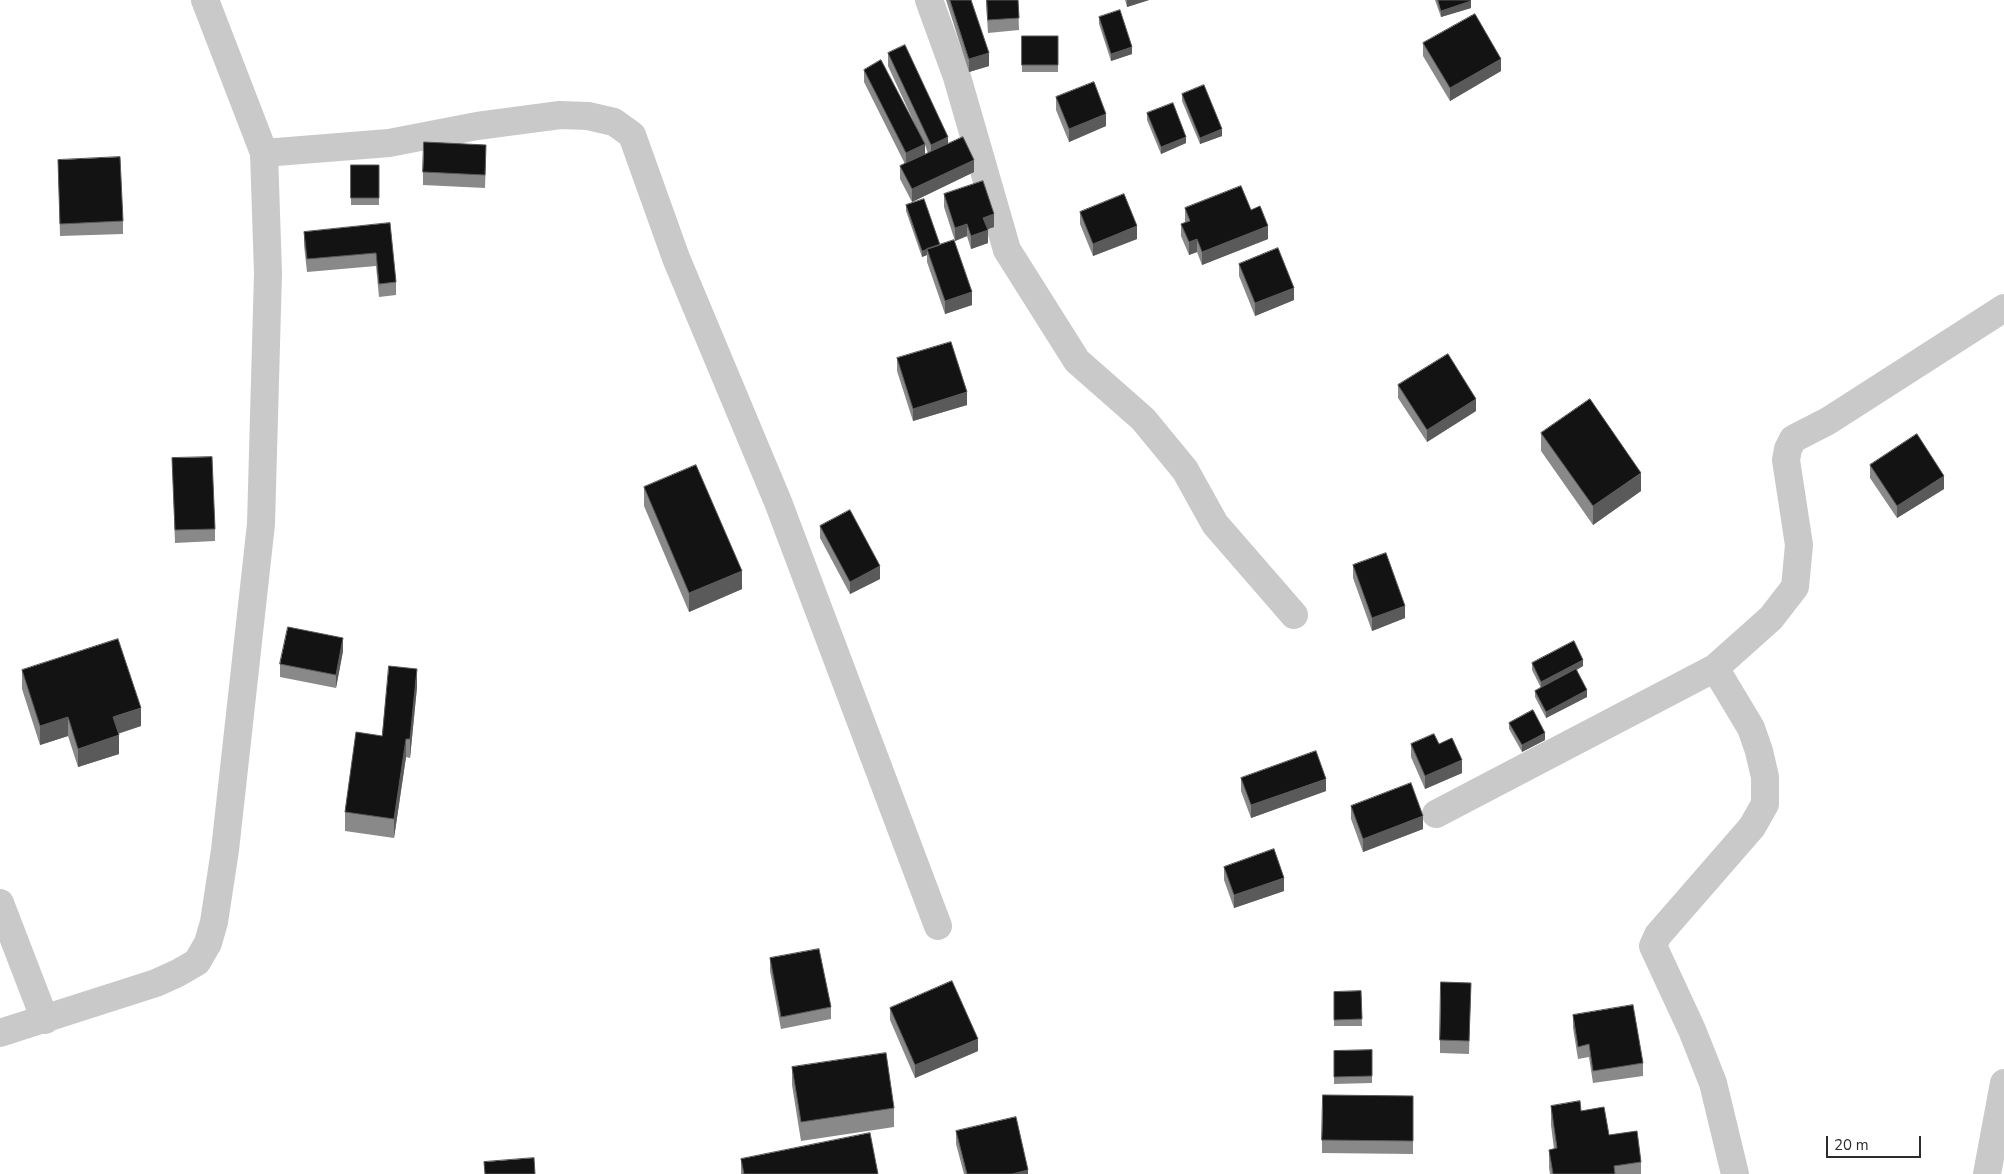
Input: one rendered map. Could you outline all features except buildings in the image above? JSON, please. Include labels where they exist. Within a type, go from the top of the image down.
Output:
[{"type":"street","points":[[0,1033],[156,983],[178,973],[197,962],[208,944],[214,922],[261,524],[268,273],[264,153],[205,0]]},
{"type":"street","points":[[929,0],[957,77],[1007,250],[1077,361],[1143,419],[1185,470],[1216,524],[1294,615]]},
{"type":"street","points":[[264,153],[389,143],[477,126],[560,115],[588,116],[614,122],[632,135],[676,258],[778,502],[938,926]]},
{"type":"street","points":[[1436,814],[1715,668],[1771,618],[1795,587],[1799,545],[1786,460],[1788,449],[1793,439],[1828,421],[2004,308]]},
{"type":"street","points":[[1715,668],[1751,728],[1760,751],[1765,777],[1765,804],[1752,827],[1658,934],[1653,946],[1692,1030],[1713,1083],[1734,1174]]},
{"type":"street","points":[[0,903],[45,1020]]},
{"type":"street","points":[[1987,1174],[2004,1083]]}]
